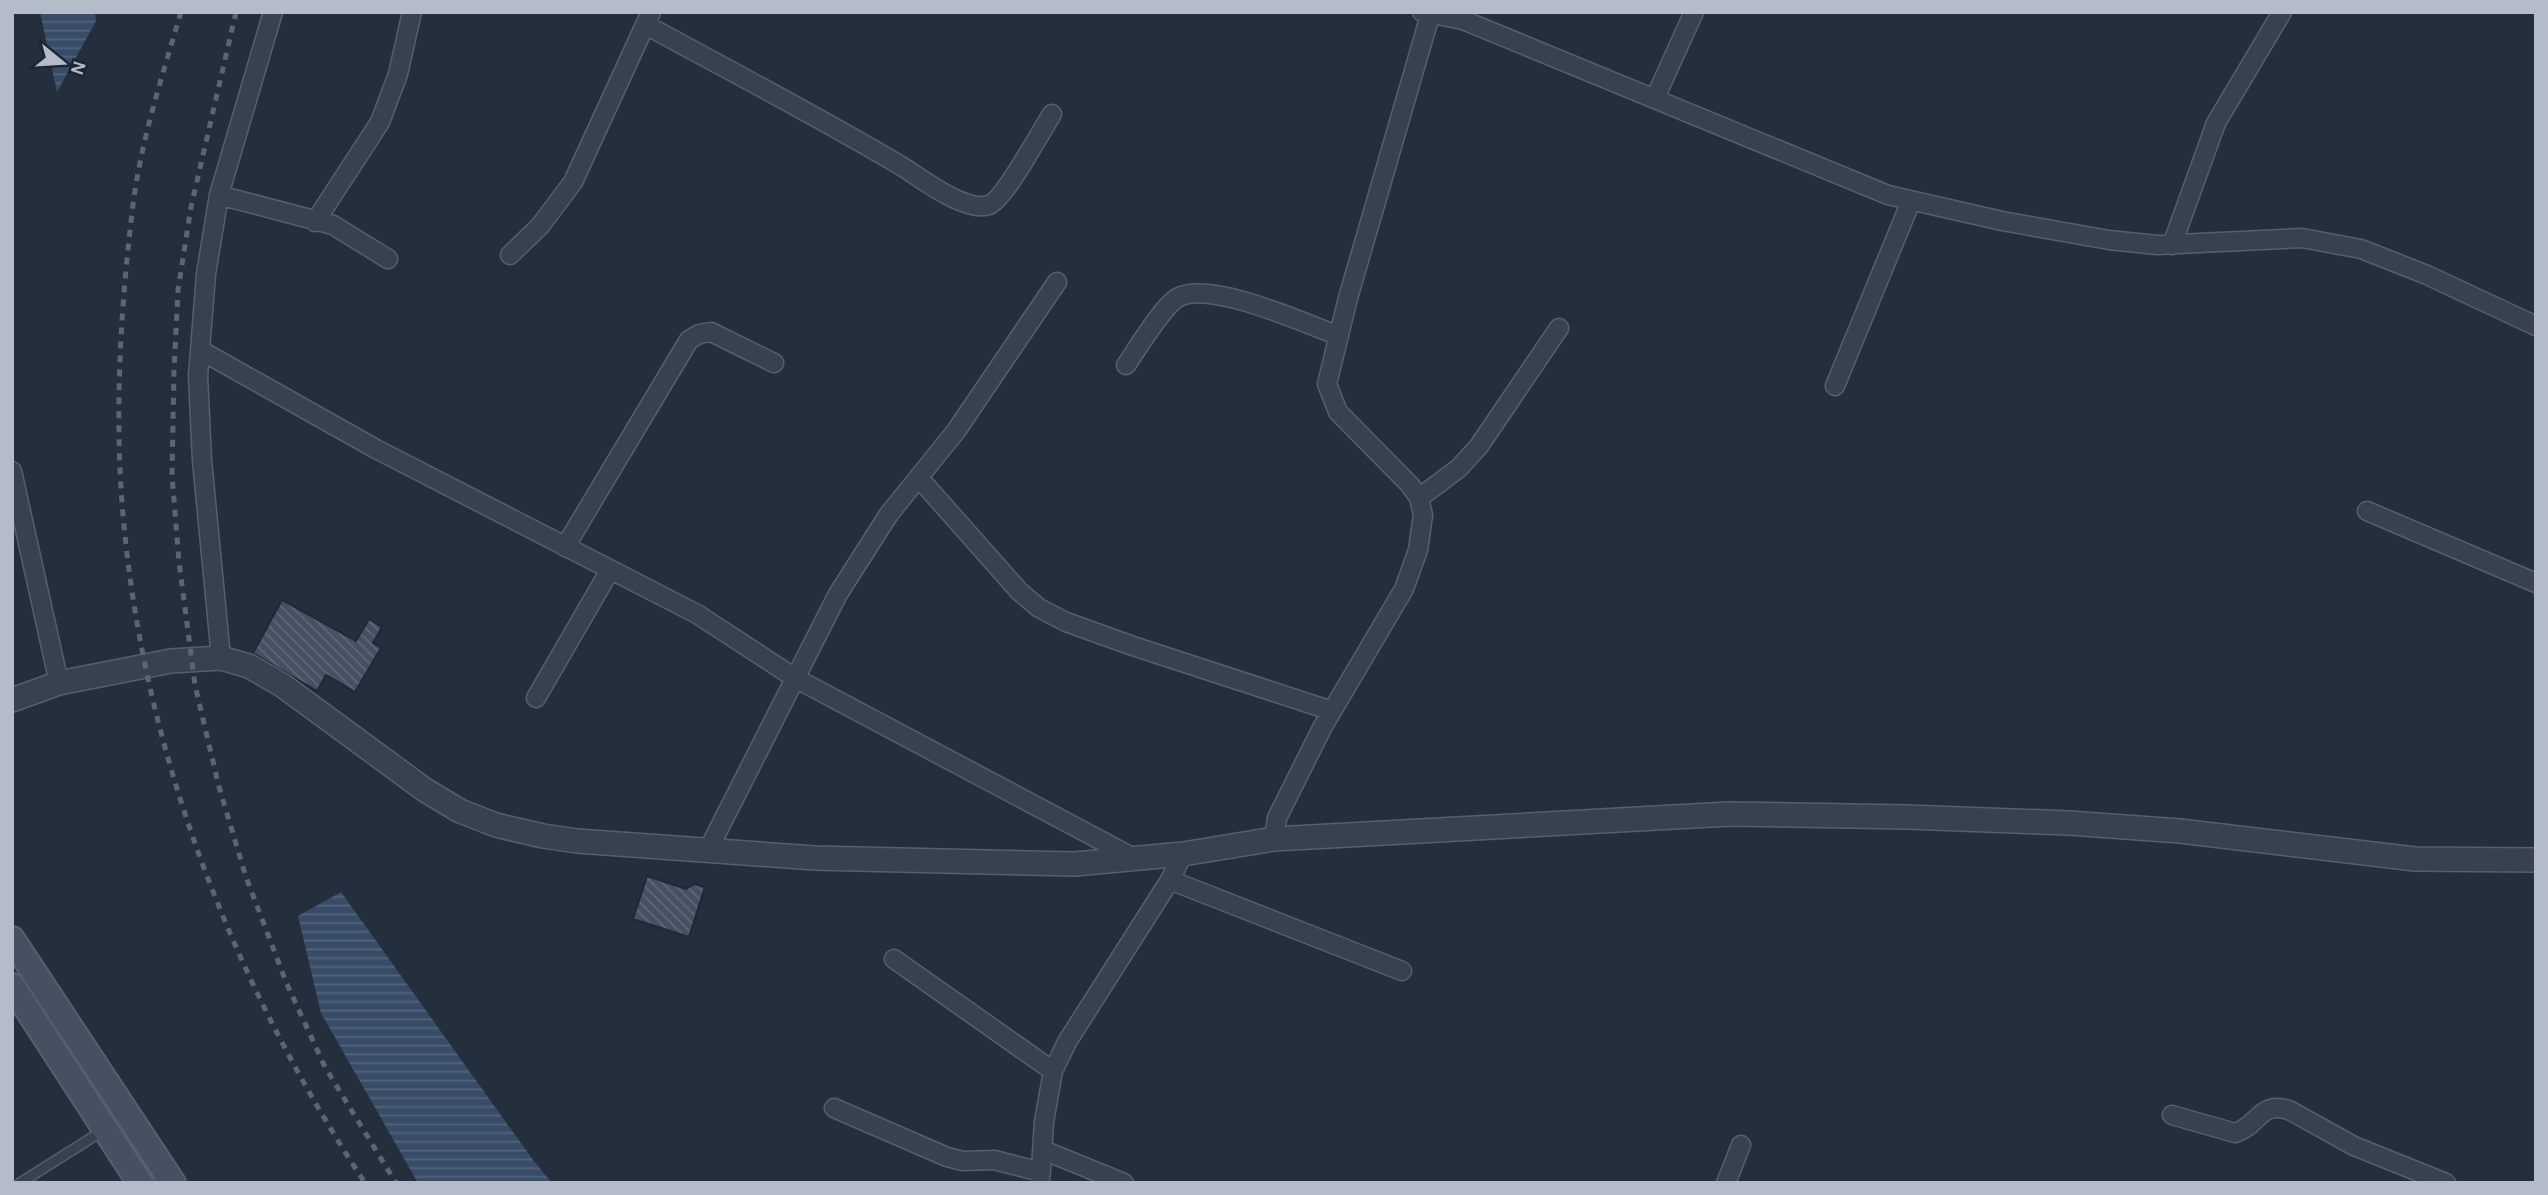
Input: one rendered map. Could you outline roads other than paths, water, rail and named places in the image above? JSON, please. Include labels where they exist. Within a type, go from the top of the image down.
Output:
[{"type":"main road","points":[[12,939],[173,1183]]},
{"type":"main road","points":[[12,986],[140,1183]]},
{"type":"street","points":[[221,658],[202,460],[198,376],[206,274],[219,195],[273,12]]},
{"type":"street","points":[[315,222],[380,121],[398,74],[412,12]]},
{"type":"street","points":[[1655,98],[1694,12]]},
{"type":"street","points":[[2172,245],[2216,123],[2282,12]]},
{"type":"street","points":[[1274,839],[1277,818],[1332,710],[1404,589],[1418,550],[1423,515],[1419,498],[1410,485],[1338,412],[1327,384],[1428,13],[1463,20],[1888,195],[2002,222],[2109,240],[2172,245],[2302,238],[2361,249],[2427,275],[2536,326]]},
{"type":"street","points":[[510,255],[540,226],[573,182],[649,18],[958,201],[979,207],[991,205],[1003,193],[1052,114]]},
{"type":"street","points":[[219,195],[333,225],[388,259]]},
{"type":"street","points":[[1835,386],[1911,201]]},
{"type":"street","points":[[708,850],[853,570],[889,514],[956,431],[1057,282]]},
{"type":"street","points":[[1126,365],[1158,318],[1177,298],[1194,292],[1220,293],[1339,336]]},
{"type":"street","points":[[1419,498],[1459,468],[1479,446],[1559,328]]},
{"type":"street","points":[[565,547],[690,340],[699,334],[711,332],[774,363]]},
{"type":"street","points":[[200,351],[376,449],[697,614],[795,678],[1132,857]]},
{"type":"street","points":[[12,471],[59,683]]},
{"type":"street","points":[[919,478],[1019,591],[1039,608],[1066,622],[1133,646],[1332,710]]},
{"type":"street","points":[[2367,511],[2536,583]]},
{"type":"street","points":[[536,698],[610,570]]},
{"type":"street","points":[[12,700],[59,683],[171,661],[221,658],[249,666],[282,685],[425,790],[460,811],[484,820],[543,836],[577,841],[815,859],[1075,864],[1183,854],[1274,839],[1715,814],[1756,814],[2069,823],[2180,831],[2415,859],[2536,860]]},
{"type":"street","points":[[834,1108],[947,1157],[963,1161],[995,1160],[1041,1178],[1044,1122],[1053,1071],[1067,1042],[1170,880],[1183,854]]},
{"type":"street","points":[[1170,880],[1402,971]]},
{"type":"street","points":[[894,959],[1053,1071]]},
{"type":"street","points":[[2172,1115],[2235,1133],[2252,1125],[2269,1108],[2277,1106],[2354,1146],[2446,1183]]},
{"type":"street","points":[[1726,1183],[1741,1145]]},
{"type":"street","points":[[1043,1150],[1124,1183]]},
{"type":"lane","points":[[20,1183],[105,1129]]},
{"type":"water","points":[[40,12],[95,12],[96,21],[57,92]]},
{"type":"water","points":[[341,892],[552,1183],[418,1183],[321,1013],[298,916]]},
{"type":"railway","points":[[181,12],[154,104],[138,174],[122,324],[119,409],[121,494],[137,622],[155,707],[178,791],[206,873],[239,954],[277,1033],[319,1109],[365,1183]]},
{"type":"railway","points":[[236,12],[191,207],[178,290],[172,475],[179,562],[195,685],[219,787],[246,877],[286,982],[325,1067],[396,1183]]}]
